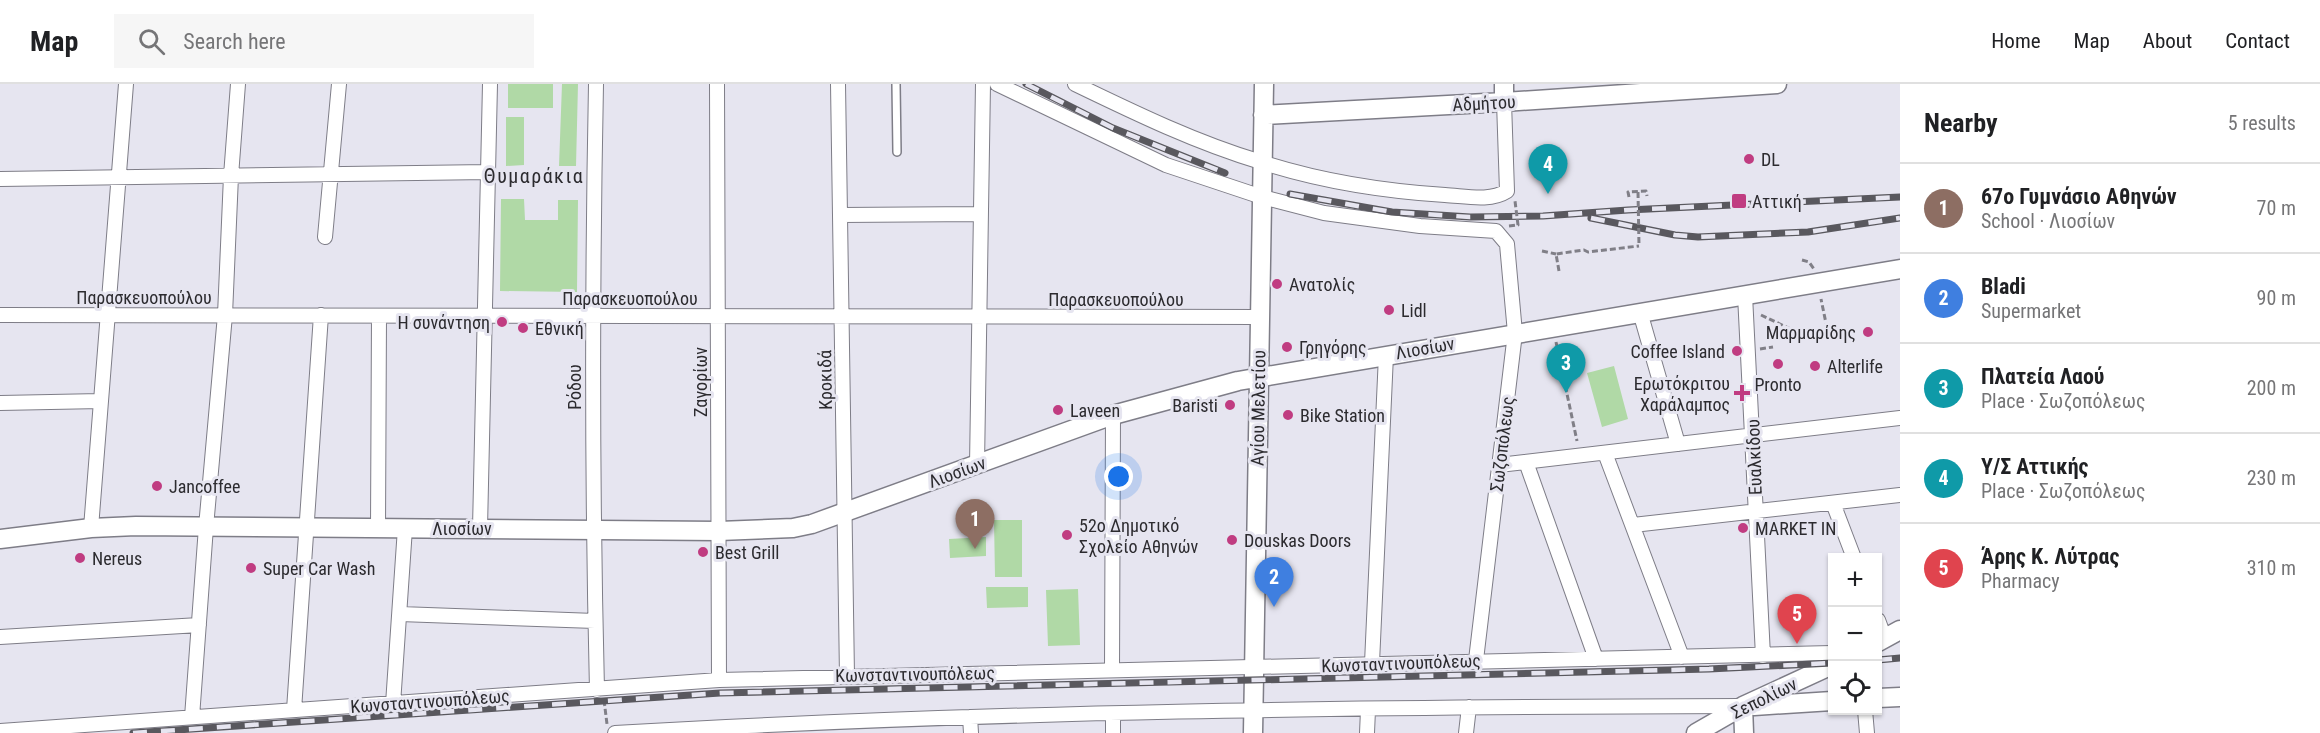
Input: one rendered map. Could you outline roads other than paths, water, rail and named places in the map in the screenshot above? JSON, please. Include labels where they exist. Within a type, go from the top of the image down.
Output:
[{"type":"main road","name":"Αγίου Μελετίου","points":[[1253,733],[1264,84]]},
{"type":"main road","name":"Αδμήτου","points":[[1263,115],[1504,93],[1777,84]]},
{"type":"main road","name":"Λιοσίων","points":[[0,539],[91,528],[305,527],[719,531],[793,528],[845,513],[1113,415],[1259,376],[1640,312],[1745,302],[1817,283],[1900,269]]},
{"type":"main road","name":"Σεπολίων","points":[[1696,733],[1743,706],[1828,667]]},
{"type":"main road","points":[[1882,698],[1900,697]]},
{"type":"main road","points":[[1744,733],[1743,706],[1828,701]]},
{"type":"street","points":[[91,528],[126,84]]},
{"type":"street","points":[[192,717],[225,315],[231,176],[238,84]]},
{"type":"street","points":[[325,237],[339,84]]},
{"type":"street","points":[[480,528],[490,84]]},
{"type":"street","name":"Ρόδου","points":[[596,84],[592,316],[592,529],[600,693]]},
{"type":"street","name":"Ζαγορίων","points":[[717,84],[719,680]]},
{"type":"street","name":"Κροκιδά","points":[[838,84],[847,676]]},
{"type":"street","points":[[977,465],[983,84]]},
{"type":"street","points":[[997,84],[1166,165],[1262,197]]},
{"type":"street","points":[[1075,84],[1117,105],[1215,146],[1263,163],[1350,183],[1430,194],[1483,197],[1511,196],[1504,93]]},
{"type":"street","points":[[0,179],[488,172]]},
{"type":"street","name":"Σωζοπόλεως","points":[[1262,197],[1324,213],[1420,226],[1502,229],[1507,244],[1515,333],[1476,660]]},
{"type":"street","points":[[841,215],[981,214]]},
{"type":"street","name":"Ευαλκίδου","points":[[1745,302],[1762,656]]},
{"type":"street","points":[[1640,312],[1678,444]]},
{"type":"street","name":"Παρασκευοπούλου","points":[[0,315],[1260,317]]},
{"type":"street","points":[[294,710],[321,315]]},
{"type":"street","points":[[378,528],[379,315]]},
{"type":"street","points":[[1372,663],[1386,356]]},
{"type":"street","points":[[0,403],[101,401]]},
{"type":"street","points":[[1112,669],[1113,415]]},
{"type":"street","points":[[1499,465],[1900,418]]},
{"type":"street","points":[[1605,453],[1682,657]]},
{"type":"street","points":[[1526,462],[1596,658]]},
{"type":"street","points":[[1633,525],[1900,495]]},
{"type":"street","points":[[1833,503],[1852,553]]},
{"type":"street","points":[[393,704],[405,528]]},
{"type":"street","points":[[400,614],[595,621]]},
{"type":"street","points":[[0,637],[199,626]]},
{"type":"street","name":"Κωνσταντινουπόλεως","points":[[0,731],[294,710],[600,693],[719,680],[1828,653]]},
{"type":"street","points":[[615,733],[897,726],[970,717],[1253,710],[1743,706]]},
{"type":"street","points":[[1467,733],[1469,707]]},
{"type":"street","points":[[1367,733],[1368,710]]},
{"type":"street","points":[[1113,715],[1113,733]]},
{"type":"street","points":[[1865,715],[1867,733]]},
{"type":"street","points":[[970,717],[970,733]]},
{"type":"lane","points":[[896,84],[897,152]]},
{"type":"railway","points":[[1026,84],[1113,128],[1225,173]]},
{"type":"railway","points":[[1290,194],[1392,212],[1470,217],[1543,216],[1900,197]]},
{"type":"railway","points":[[1591,218],[1675,235],[1698,237],[1808,232],[1900,218]]},
{"type":"railway","points":[[1882,660],[1900,658]]},
{"type":"railway","points":[[133,733],[720,693],[1709,669],[1828,663]]},
{"type":"place","name":"DL","points":[[1749,159]]},
{"type":"place","name":"Υ/Σ Αττικής","points":[[1548,194]]},
{"type":"place","name":"Αττική","points":[[1739,201]]},
{"type":"place","name":"Ανατολίς","points":[[1277,284]]},
{"type":"place","name":"Lidl","points":[[1389,310]]},
{"type":"place","name":"Η συνάντηση","points":[[502,322]]},
{"type":"place","name":"Εθνική","points":[[523,328]]},
{"type":"place","name":"Μαρμαρίδης","points":[[1868,332]]},
{"type":"place","name":"Γρηγόρης","points":[[1287,347]]},
{"type":"place","name":"Coffee Island","points":[[1737,351]]},
{"type":"place","name":"Pronto","points":[[1778,364]]},
{"type":"place","name":"Alterlife","points":[[1815,366]]},
{"type":"place","name":"Πλατεία Λαού","points":[[1566,393]]},
{"type":"place","name":"Ερωτόκριτου Χαράλαμπος","points":[[1742,393]]},
{"type":"place","name":"Baristi","points":[[1230,405]]},
{"type":"place","name":"Laveen","points":[[1058,410]]},
{"type":"place","name":"Bike Station","points":[[1288,415]]},
{"type":"place","name":"Jancoffee","points":[[157,486]]},
{"type":"place","name":"MARKET IN","points":[[1743,528]]},
{"type":"place","name":"52ο Δημοτικό Σχολείο Αθηνών","points":[[1067,535]]},
{"type":"place","name":"Douskas Doors","points":[[1232,540]]},
{"type":"place","name":"67ο Γυμνάσιο Αθηνών","points":[[975,549]]},
{"type":"place","name":"Best Grill","points":[[703,552]]},
{"type":"place","name":"Nereus","points":[[80,558]]},
{"type":"place","name":"Super Car Wash","points":[[251,568]]},
{"type":"place","name":"Bladi","points":[[1274,607]]},
{"type":"place","name":"Άρης Κ. Λύτρας","points":[[1797,644]]},
{"type":"district","name":"Θυμαράκια","points":[[534,176]]}]
